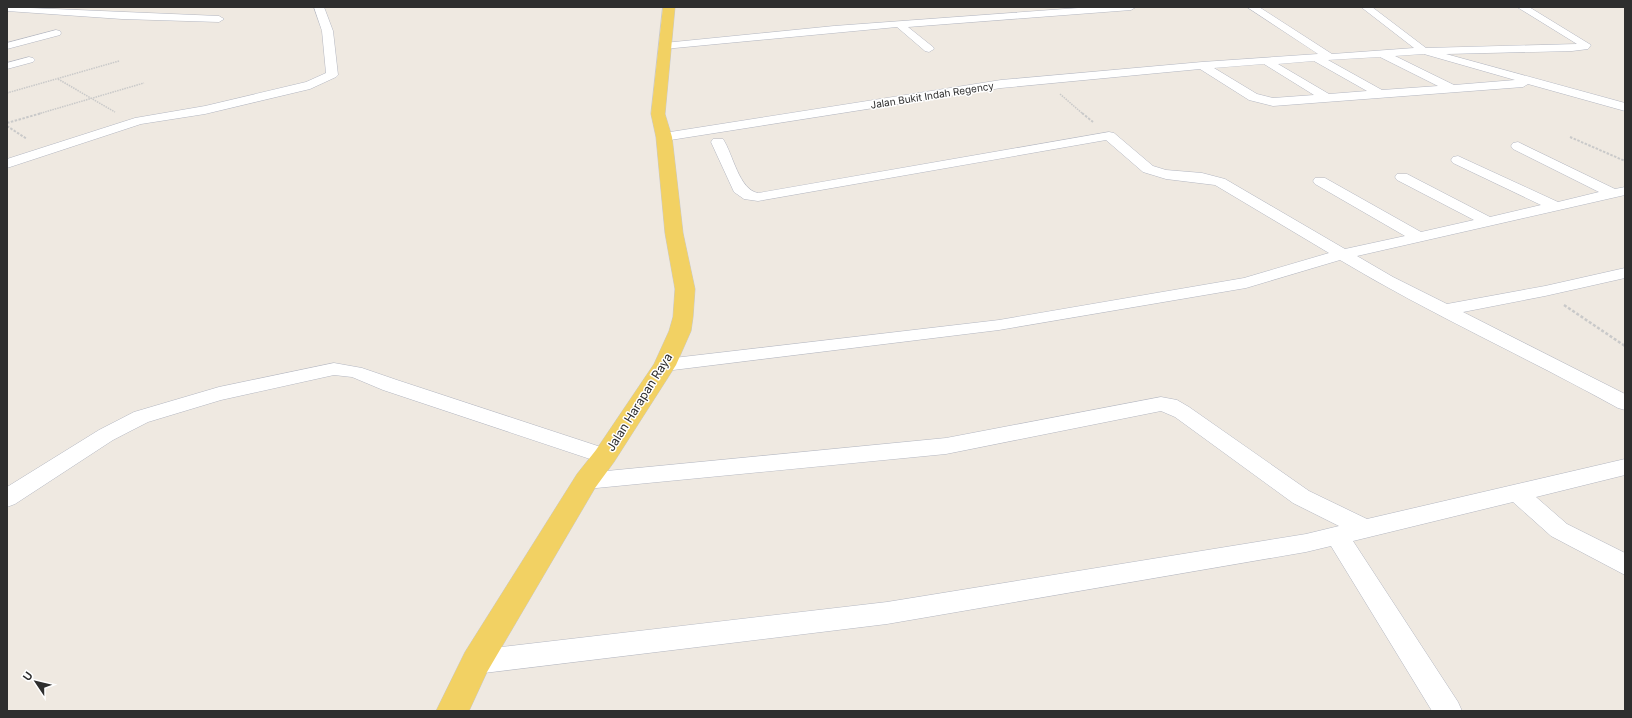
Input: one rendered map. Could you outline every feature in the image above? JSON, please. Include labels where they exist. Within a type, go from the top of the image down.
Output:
[{"type":"main road","name":"Jalan Harapan Raya","points":[[452,711],[476,662],[586,481],[605,456],[665,365],[680,331],[685,289],[674,233],[664,137],[658,114],[669,7]]},
{"type":"street","points":[[7,164],[139,121],[205,110],[310,85],[332,76],[324,15],[319,7]]},
{"type":"street","points":[[664,46],[898,24],[1132,7]]},
{"type":"street","points":[[1252,7],[1330,56]]},
{"type":"street","points":[[1366,7],[1424,51],[1625,107]]},
{"type":"street","name":"Jalan Bukit Indah Regency","points":[[664,137],[1001,84],[1202,65],[1330,56],[1424,51],[1584,48],[1586,45],[1522,7]]},
{"type":"street","points":[[7,8],[122,16],[219,19]]},
{"type":"street","points":[[898,24],[929,49]]},
{"type":"street","points":[[7,46],[56,32]]},
{"type":"street","name":"Jalan Bukit Indah Regency","points":[[1381,54],[1454,89]]},
{"type":"street","points":[[1316,58],[1382,95]]},
{"type":"street","points":[[7,66],[29,60]]},
{"type":"street","points":[[1266,61],[1329,99]]},
{"type":"street","points":[[1202,65],[1253,97],[1265,102],[1329,99],[1536,82]]},
{"type":"street","points":[[718,142],[739,189],[749,196],[758,197],[1109,136],[1152,170],[1164,175],[1199,177],[1220,182],[1344,254],[1387,281],[1574,375],[1625,403]]},
{"type":"street","points":[[1518,146],[1618,192]]},
{"type":"street","points":[[1458,160],[1555,206]]},
{"type":"street","points":[[1402,177],[1487,220]]},
{"type":"street","points":[[1320,181],[1419,237]]},
{"type":"street","points":[[665,365],[999,325],[1246,283],[1344,254],[1487,220],[1618,192]]},
{"type":"street","points":[[1445,310],[1545,292],[1625,273]]},
{"type":"street","points":[[7,498],[106,435],[141,417],[219,394],[334,369],[348,369],[390,385],[605,456]]},
{"type":"street","points":[[586,481],[946,446],[1161,404],[1170,405],[1182,412],[1301,497],[1366,529]]},
{"type":"street","points":[[476,662],[887,613],[1306,543],[1625,468]]},
{"type":"street","points":[[1517,493],[1559,530],[1625,565]]},
{"type":"street","points":[[1337,536],[1448,711]]},
{"type":"path","points":[[7,93],[119,61]]},
{"type":"path","points":[[58,78],[93,98]]},
{"type":"path","points":[[1043,80],[1109,136]]},
{"type":"path","points":[[7,123],[144,83]]},
{"type":"path","points":[[7,126],[31,142]]},
{"type":"path","points":[[1570,137],[1625,161]]},
{"type":"path","points":[[1545,292],[1625,346]]}]
